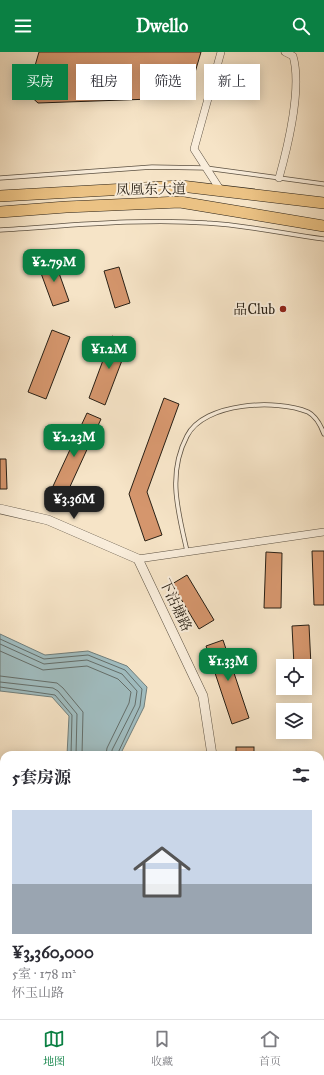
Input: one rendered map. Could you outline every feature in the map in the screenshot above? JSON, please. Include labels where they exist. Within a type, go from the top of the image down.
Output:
[{"type":"main road","name":"凤凰东大道","points":[[0,196],[181,186],[324,203]]},
{"type":"main road","name":"凤凰东大道","points":[[0,212],[66,207],[180,202],[324,226]]},
{"type":"street","points":[[221,52],[194,149],[221,191]]},
{"type":"street","points":[[279,178],[285,155],[294,100],[295,64],[293,56],[285,52]]},
{"type":"street","points":[[0,509],[48,520],[138,559],[324,532]]},
{"type":"street","name":"下沽塘路","points":[[138,559],[203,696],[211,751]]},
{"type":"lane","points":[[0,178],[152,167],[206,168],[324,184]]},
{"type":"lane","points":[[0,230],[172,222],[253,227],[324,239]]},
{"type":"lane","points":[[187,551],[175,482],[178,458],[188,434],[201,420],[222,411],[252,405],[285,407],[309,413],[320,424],[324,434]]},
{"type":"water","points":[[0,634],[45,655],[88,651],[127,666],[147,687],[144,707],[122,751],[67,751],[69,716],[52,697],[0,691]]},
{"type":"building","points":[[39,52],[201,52],[196,69],[196,64],[140,64],[140,99],[132,100],[132,64],[76,64],[76,100],[123,100],[38,103],[35,100],[68,100],[68,64],[35,64]]},
{"type":"building","points":[[54,259],[69,301],[53,306],[38,265]]},
{"type":"building","points":[[119,267],[130,303],[115,308],[104,271]]},
{"type":"building","points":[[52,330],[70,337],[46,399],[28,392]]},
{"type":"building","points":[[112,336],[129,342],[105,405],[89,398]]},
{"type":"building","points":[[164,398],[179,404],[147,492],[162,535],[145,541],[129,494]]},
{"type":"building","points":[[87,413],[101,419],[62,504],[48,497]]},
{"type":"building","points":[[0,459],[6,459],[7,489],[0,489]]},
{"type":"building","points":[[312,551],[324,551],[324,605],[314,605]]},
{"type":"building","points":[[266,552],[282,553],[281,608],[264,608]]},
{"type":"building","points":[[187,575],[214,620],[199,629],[172,584]]},
{"type":"building","points":[[309,625],[311,659],[294,659],[292,626]]},
{"type":"building","points":[[223,640],[249,718],[232,724],[206,646]]},
{"type":"building","points":[[236,747],[254,747],[254,751],[236,751]]},
{"type":"place","name":"品Club","points":[[283,309]]}]
